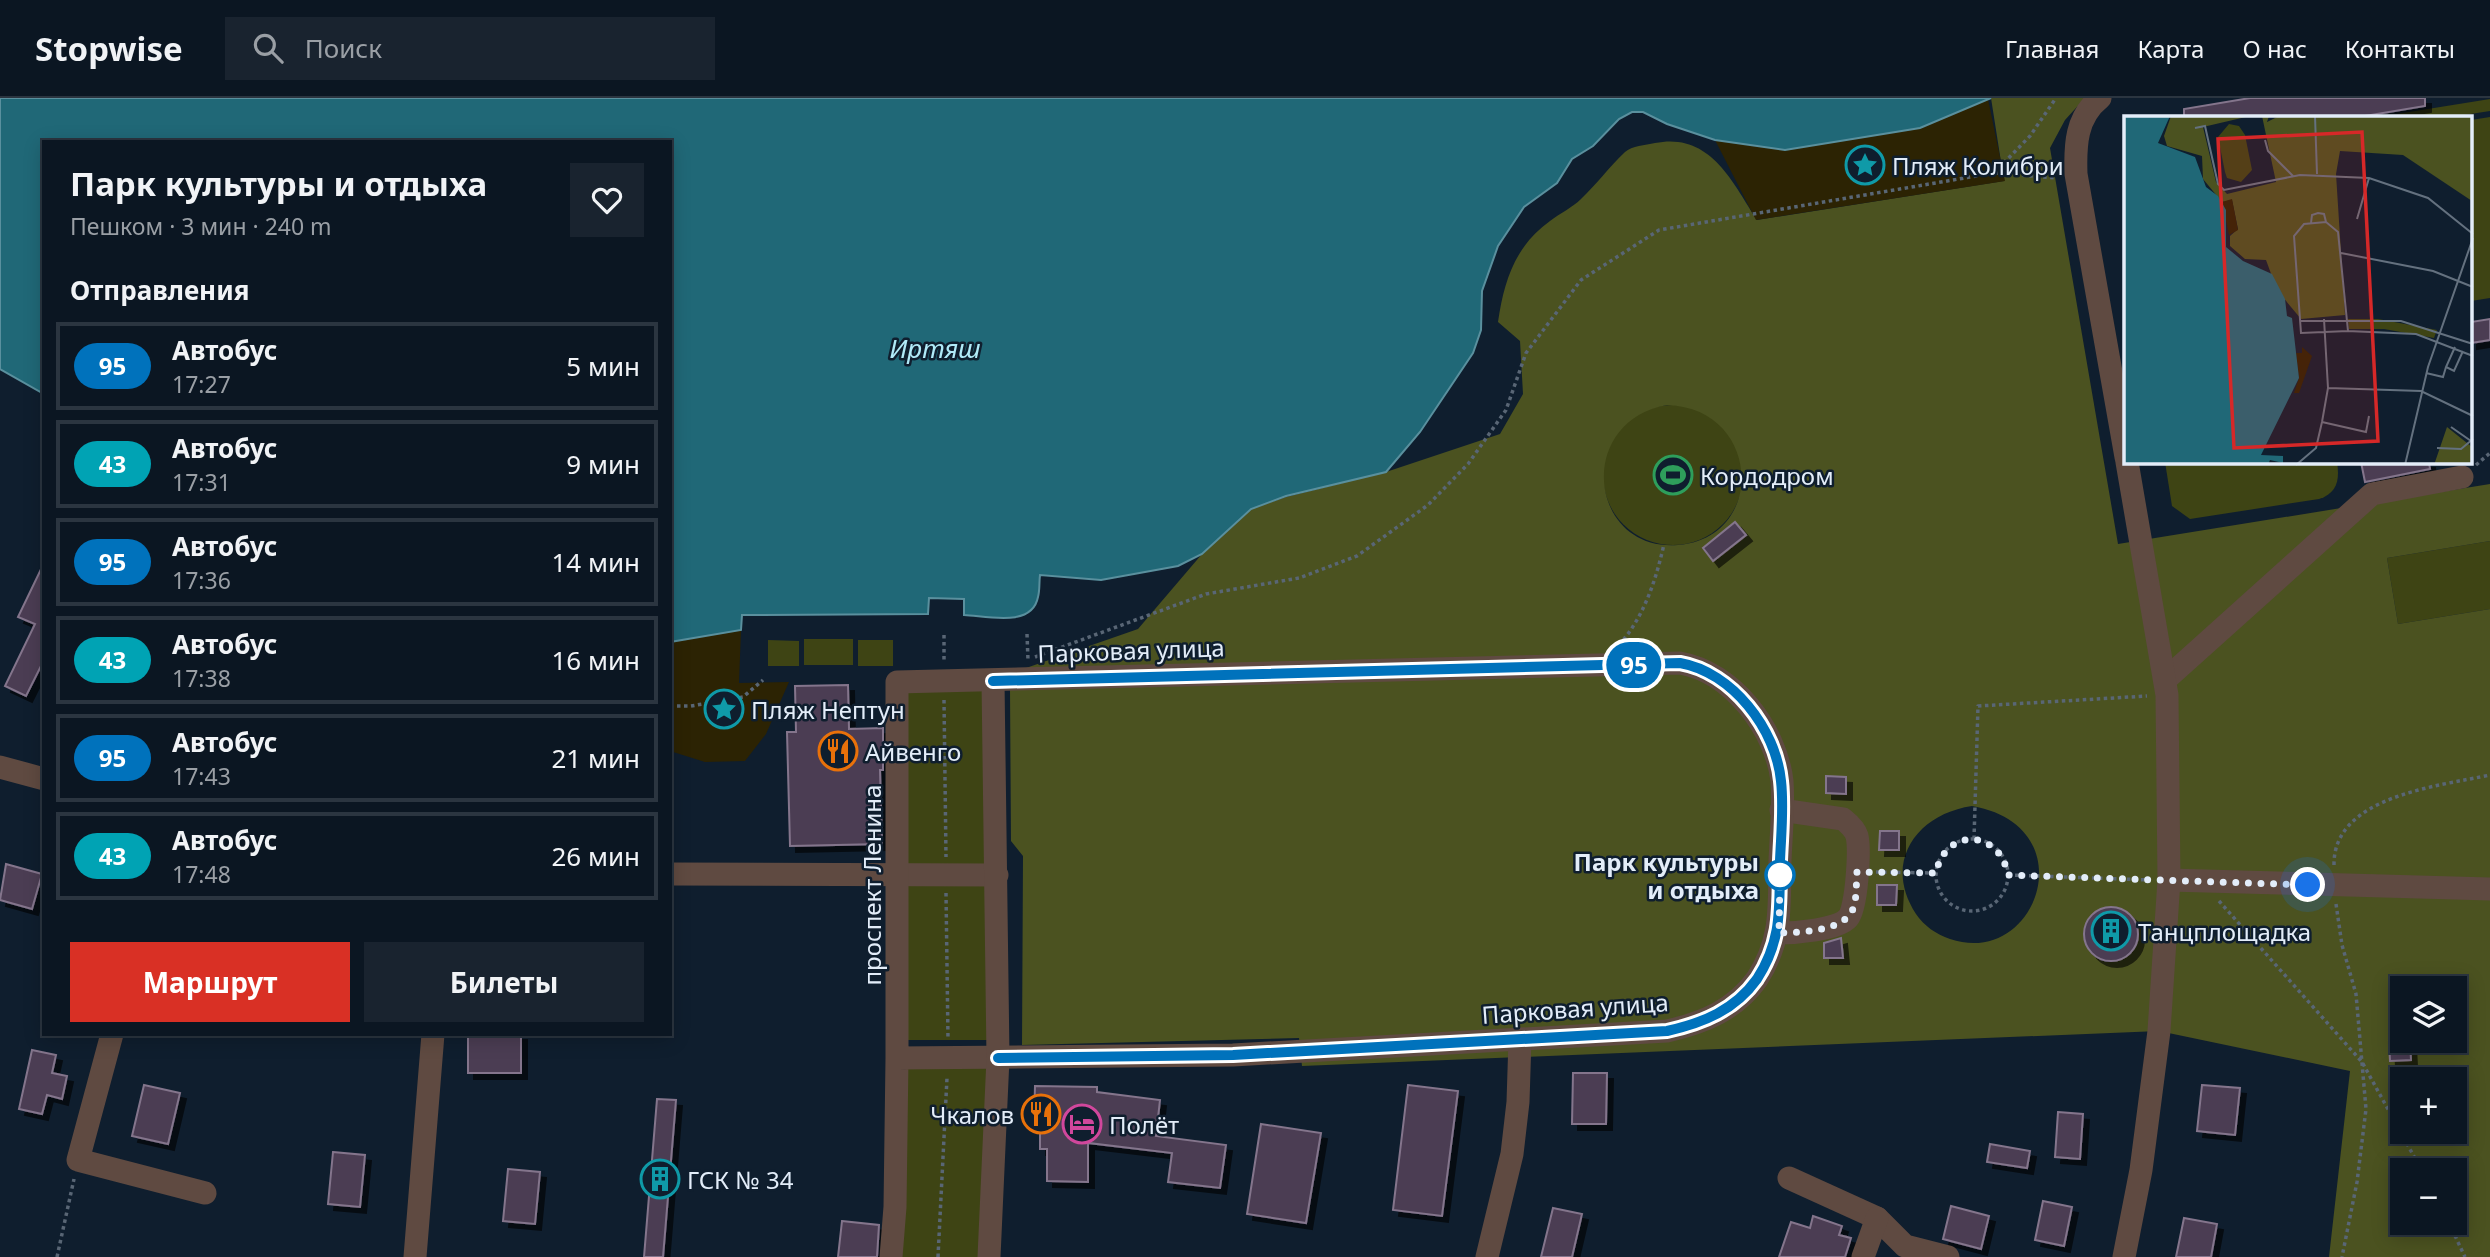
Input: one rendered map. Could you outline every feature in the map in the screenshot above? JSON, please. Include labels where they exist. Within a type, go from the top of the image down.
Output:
[{"type":"street","points":[[2100,98],[2080,123],[2075,148],[2079,188],[2124,448]]},
{"type":"street","points":[[2124,1257],[2141,1170],[2159,1031],[2169,880],[2166,688],[2127,464]]},
{"type":"street","points":[[2166,688],[2372,494],[2462,477]]},
{"type":"street","name":"Парковая улица","points":[[998,681],[1680,663],[1700,667],[1738,695],[1762,727],[1775,754],[1782,781],[1779,933],[1756,980],[1740,998],[1720,1013],[1694,1025],[1667,1031],[1233,1055],[998,1058]]},
{"type":"street","points":[[989,1257],[998,1058],[998,681]]},
{"type":"street","name":"проспект Ленина","points":[[891,1257],[895,1207],[897,1058],[897,682],[998,681]]},
{"type":"street","points":[[0,768],[42,778]]},
{"type":"street","points":[[1779,933],[1838,924],[1849,918],[1854,906],[1857,872],[1857,836],[1843,819],[1781,810]]},
{"type":"street","points":[[672,874],[997,875]]},
{"type":"street","points":[[2169,880],[2490,889]]},
{"type":"street","points":[[111,1036],[78,1160],[205,1193]]},
{"type":"street","points":[[415,1257],[433,1036]]},
{"type":"street","points":[[1487,1257],[1512,1154],[1518,1102],[1520,1038]]},
{"type":"street","points":[[897,1058],[998,1058]]},
{"type":"street","points":[[1789,1178],[1877,1218],[1905,1246],[1948,1257]]},
{"type":"street","points":[[1863,1257],[1877,1218]]},
{"type":"path","points":[[1994,173],[2030,136],[2056,98]]},
{"type":"path","points":[[998,681],[1028,660],[1206,594],[1299,578],[1357,556],[1429,505],[1468,464],[1506,410],[1526,353],[1581,280],[1659,230],[1994,173],[2055,178],[2079,188]]},
{"type":"path","points":[[1602,665],[1629,634],[1657,579],[1664,544]]},
{"type":"path","points":[[1027,634],[1028,660]]},
{"type":"path","points":[[938,1257],[946,1142],[948,1058],[944,635]]},
{"type":"path","points":[[672,706],[691,706],[743,697],[763,680]]},
{"type":"path","points":[[1974,839],[1978,706],[2166,688]]},
{"type":"path","points":[[2342,1257],[2357,1182],[2366,1109],[2356,994],[2342,945],[2334,886],[2334,851],[2342,831],[2358,816],[2404,793],[2490,775]]},
{"type":"path","points":[[1974,839],[1994,847],[2006,864],[2008,875],[2006,886],[1993,904],[1972,911],[1950,904],[1942,896],[1936,873],[1943,853],[1952,845],[1974,839]]},
{"type":"path","points":[[1857,872],[1936,873]]},
{"type":"path","points":[[2008,875],[2169,880]]},
{"type":"path","points":[[2201,881],[2362,1062],[2415,1158]]},
{"type":"path","points":[[57,1257],[78,1160]]},
{"type":"path","points":[[2455,1235],[2466,1257]]},
{"type":"green space","name":"Парк культуры и отдыха","points":[[1991,98],[2085,98],[2065,120],[2050,148],[2118,544],[2490,484],[2490,541],[2387,558],[2398,624],[2490,609],[2490,1257],[2329,1257],[2350,1071],[2159,1031],[1302,1066],[1299,1038],[1022,1045],[1023,856],[1011,841],[1010,690],[1026,668],[1138,629],[1202,554],[1251,509],[1286,497],[1386,472],[1500,434],[1523,394],[1520,341],[1498,322],[1513,266],[1538,231],[1577,202],[1628,150],[1643,145],[1674,142],[1691,145],[1705,152],[1728,176],[1757,220],[2004,181]],"holes":[[[1667,405],[1698,412],[1721,427],[1736,449],[1742,474],[1739,498],[1727,521],[1707,537],[1678,545],[1648,542],[1626,528],[1611,508],[1604,484],[1606,459],[1617,435],[1637,416]],[[1972,806],[2008,819],[2029,839],[2039,865],[2037,891],[2026,915],[2006,934],[1981,943],[1940,935],[1916,914],[1906,895],[1904,859],[1911,844],[1921,830],[1952,811]],[[2112,907],[2129,914],[2137,924],[2133,948],[2124,957],[2113,962],[2101,960],[2085,943],[2084,935],[2088,922]]]},
{"type":"green space","points":[[2490,99],[2490,111],[2458,116],[2384,116]]},
{"type":"green space","points":[[2490,117],[2490,298],[2472,301],[2472,120]]},
{"type":"green space","name":"Кордодром","points":[[1673,405],[1700,411],[1722,426],[1737,448],[1743,475],[1737,502],[1722,524],[1700,539],[1673,545],[1646,539],[1624,524],[1609,502],[1603,475],[1609,448],[1624,426],[1646,411]]},
{"type":"green space","points":[[2165,464],[2337,464],[2336,485],[2330,493],[2319,499],[2190,519],[2172,506]]},
{"type":"green space","points":[[2490,541],[2490,609],[2398,624],[2387,558]]},
{"type":"green space","points":[[804,639],[853,639],[853,665],[804,665]]},
{"type":"green space","points":[[768,640],[799,641],[799,666],[768,666]]},
{"type":"green space","points":[[858,640],[893,640],[893,666],[858,666]]},
{"type":"green space","points":[[987,685],[990,868],[905,868],[904,687]]},
{"type":"green space","points":[[989,880],[990,1040],[906,1040],[906,881]]},
{"type":"green space","points":[[990,1066],[982,1257],[901,1257],[906,1067]]},
{"type":"sand","name":"Пляж Колибри","points":[[1988,99],[2005,181],[1756,220],[1715,140],[1785,150],[1920,128]]},
{"type":"sand","name":"Пляж Нептун","points":[[741,630],[739,683],[789,682],[766,734],[745,761],[705,762],[672,752],[672,642]]},
{"type":"water","name":"Иртяш","points":[[0,98],[1991,98],[1920,128],[1785,150],[1715,140],[1667,124],[1643,112],[1632,112],[1619,119],[1593,146],[1572,159],[1557,183],[1524,207],[1498,246],[1482,291],[1481,330],[1473,353],[1420,432],[1386,472],[1286,496],[1251,509],[1202,554],[1178,566],[1101,580],[1040,575],[1039,594],[1034,607],[1018,617],[964,615],[964,599],[929,598],[928,614],[742,615],[741,630],[672,642],[672,140],[42,140],[42,393],[0,369]]},
{"type":"building","points":[[2250,98],[2425,98],[2425,106],[2365,116],[2184,116],[2184,109]]},
{"type":"building","points":[[2490,319],[2490,340],[2472,343],[2472,322]]},
{"type":"building","points":[[2361,464],[2429,464],[2430,469],[2365,482]]},
{"type":"building","points":[[1735,522],[1746,535],[1713,561],[1703,548]]},
{"type":"building","points":[[42,567],[42,664],[26,696],[5,686],[35,624],[18,617]]},
{"type":"building","name":"Айвенго","points":[[848,685],[849,729],[883,728],[883,770],[880,770],[882,844],[790,846],[787,732],[796,732],[795,686]]},
{"type":"building","points":[[1826,776],[1846,777],[1846,794],[1826,793]]},
{"type":"building","points":[[1880,831],[1899,831],[1899,850],[1879,850]]},
{"type":"building","points":[[6,864],[42,874],[32,909],[0,900]]},
{"type":"building","points":[[1877,885],[1897,885],[1896,905],[1877,905]]},
{"type":"building","name":"Танцплощадка","points":[[2111,907],[2130,915],[2138,934],[2130,953],[2111,961],[2092,953],[2084,934],[2092,915]]},
{"type":"building","points":[[1841,938],[1843,958],[1824,958],[1824,943]]},
{"type":"building","points":[[468,1036],[521,1036],[521,1073],[468,1073]]},
{"type":"building","points":[[2389,1041],[2390,1053],[2411,1053],[2411,1060],[2390,1061]]},
{"type":"building","points":[[32,1050],[56,1055],[52,1073],[67,1076],[62,1099],[47,1095],[42,1114],[19,1109]]},
{"type":"building","points":[[1573,1073],[1607,1073],[1606,1124],[1572,1124]]},
{"type":"building","points":[[144,1085],[180,1093],[168,1144],[132,1136]]},
{"type":"building","points":[[1408,1085],[1458,1091],[1442,1216],[1393,1210]]},
{"type":"building","points":[[2202,1085],[2240,1088],[2235,1135],[2197,1131]]},
{"type":"building","points":[[1035,1086],[1097,1087],[1097,1092],[1160,1100],[1156,1136],[1226,1145],[1220,1188],[1168,1182],[1172,1153],[1088,1143],[1088,1182],[1047,1181],[1047,1149],[1040,1149],[1040,1122],[1034,1122]]},
{"type":"building","name":"ГСК № 34","points":[[657,1099],[676,1100],[663,1257],[644,1257]]},
{"type":"building","points":[[2058,1112],[2083,1114],[2080,1159],[2055,1157]]},
{"type":"building","points":[[1261,1124],[1321,1133],[1306,1223],[1247,1214]]},
{"type":"building","points":[[1990,1144],[2030,1151],[2027,1168],[1987,1162]]},
{"type":"building","points":[[333,1152],[365,1155],[360,1207],[328,1204]]},
{"type":"building","points":[[508,1169],[540,1172],[535,1224],[503,1221]]},
{"type":"building","points":[[2043,1201],[2072,1207],[2064,1246],[2035,1240]]},
{"type":"building","points":[[1951,1206],[1989,1216],[1981,1249],[1943,1239]]},
{"type":"building","points":[[1553,1208],[1582,1214],[1572,1257],[1541,1257]]},
{"type":"building","points":[[1813,1216],[1842,1226],[1839,1235],[1851,1238],[1845,1257],[1779,1257],[1791,1222],[1810,1228]]},
{"type":"building","points":[[2184,1218],[2217,1224],[2211,1257],[2176,1257]]},
{"type":"building","points":[[842,1221],[879,1225],[877,1257],[838,1257]]},
{"type":"bus line","name":"95","points":[[993,681],[1680,663],[1700,667],[1738,695],[1762,727],[1775,754],[1782,781],[1779,933],[1756,980],[1740,998],[1720,1013],[1694,1025],[1667,1031],[1233,1055],[998,1058]]},
{"type":"place","name":"Пляж Колибри","points":[[1865,165]]},
{"type":"place","name":"Кордодром","points":[[1673,475]]},
{"type":"place","name":"Пляж Нептун","points":[[724,709]]},
{"type":"place","name":"Айвенго","points":[[838,751]]},
{"type":"place","name":"Парк культуры и отдыха","points":[[1780,875]]},
{"type":"place","name":"Танцплощадка","points":[[2111,931]]},
{"type":"place","name":"Чкалов","points":[[1041,1114]]},
{"type":"place","name":"Полёт","points":[[1082,1124]]},
{"type":"place","name":"ГСК № 34","points":[[660,1179]]},
{"type":"route","points":[[1780,875],[1779,933],[1797,933],[1838,924],[1849,918],[1854,906],[1857,872],[1936,873],[1943,853],[1963,840],[1974,839],[1994,847],[2001,854],[2008,875],[2308,885]]}]
